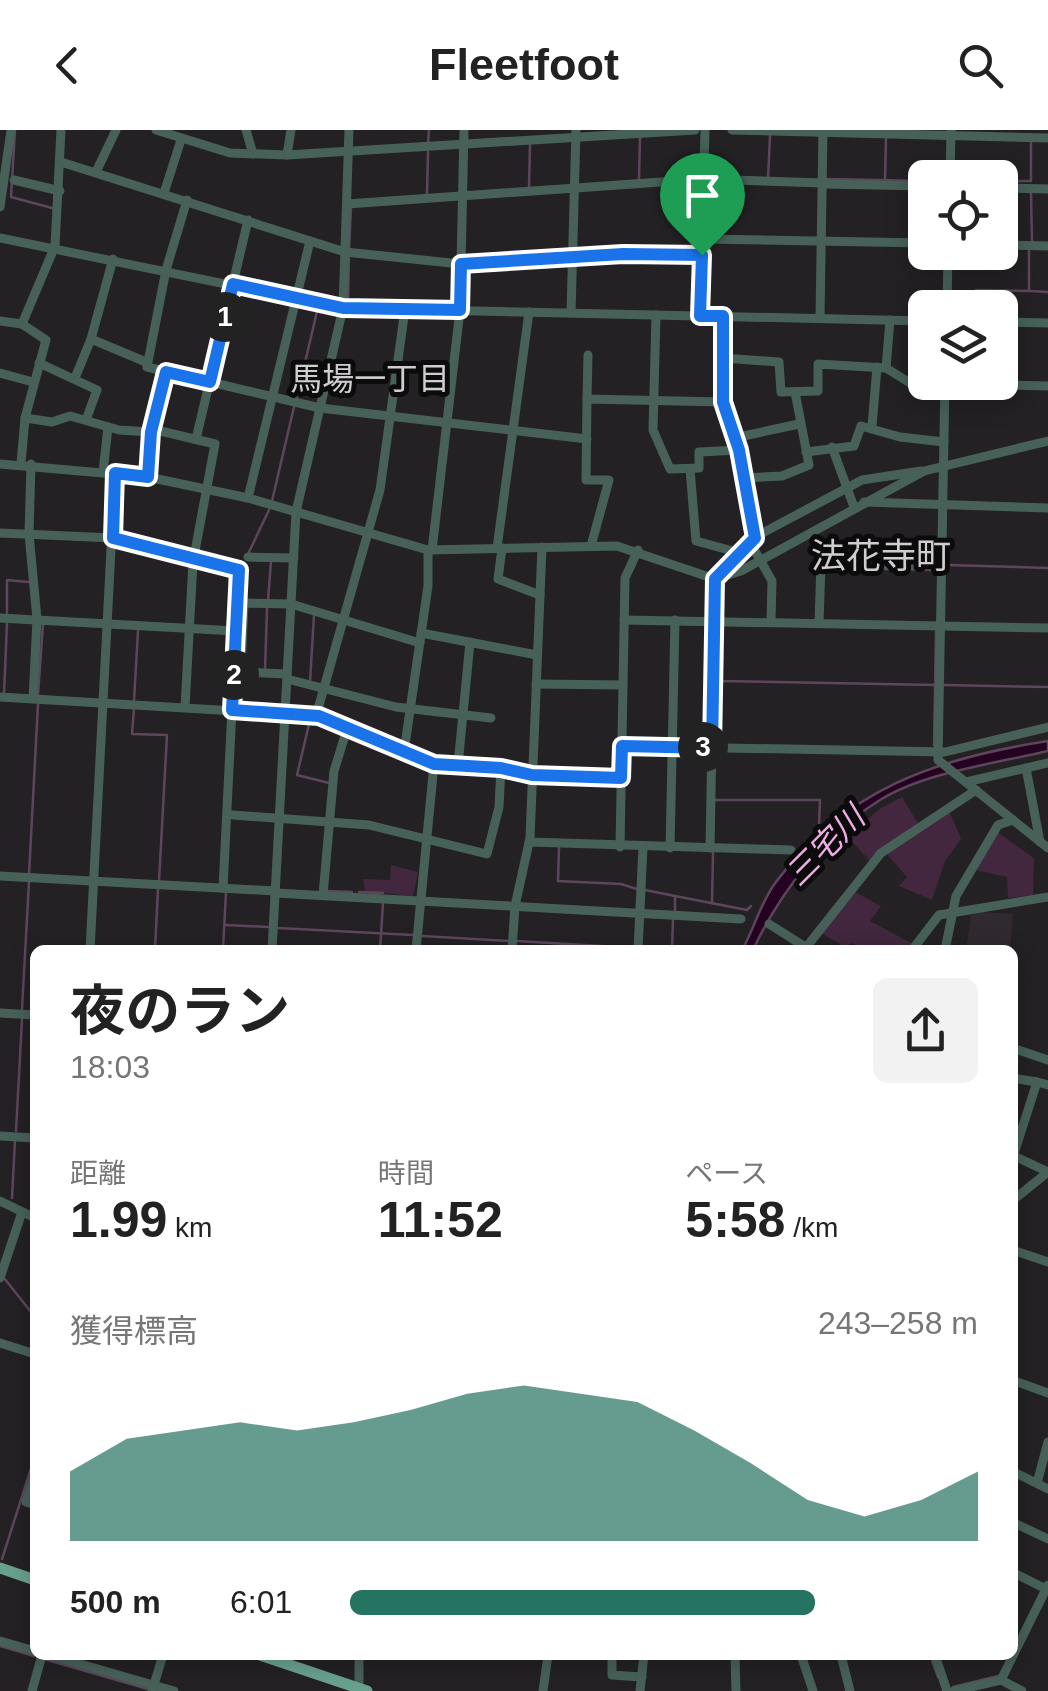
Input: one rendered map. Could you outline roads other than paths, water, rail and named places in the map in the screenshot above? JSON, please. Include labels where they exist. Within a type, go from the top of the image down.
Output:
[{"type":"main road","points":[[0,1568],[30,1578]]},
{"type":"main road","points":[[275,1660],[362,1690]]},
{"type":"street","points":[[0,207],[11,130]]},
{"type":"street","points":[[22,324],[54,246],[61,130]]},
{"type":"street","points":[[96,172],[116,130]]},
{"type":"street","points":[[156,130],[180,140],[253,154],[287,155],[464,146],[576,134],[695,130]]},
{"type":"street","points":[[246,130],[253,154]]},
{"type":"street","points":[[287,155],[291,130]]},
{"type":"street","points":[[272,945],[296,512],[343,308],[349,130]]},
{"type":"street","points":[[404,752],[460,310],[464,130]]},
{"type":"street","points":[[700,316],[705,130]]},
{"type":"street","points":[[732,130],[1048,138]]},
{"type":"street","points":[[820,318],[823,131]]},
{"type":"street","points":[[950,160],[951,133]]},
{"type":"street","points":[[571,313],[576,134]]},
{"type":"street","points":[[164,193],[180,140]]},
{"type":"street","points":[[61,162],[345,252],[461,264],[702,255]]},
{"type":"street","points":[[14,180],[60,191]]},
{"type":"street","points":[[347,204],[704,180],[908,186]]},
{"type":"street","points":[[1018,188],[1048,188]]},
{"type":"street","points":[[187,200],[166,270],[146,367],[320,408],[586,440]]},
{"type":"street","points":[[196,439],[248,220]]},
{"type":"street","points":[[0,238],[343,308],[908,320]]},
{"type":"street","points":[[702,239],[908,244]]},
{"type":"street","points":[[248,498],[310,241]]},
{"type":"street","points":[[1018,245],[1048,246]]},
{"type":"street","points":[[76,378],[114,259]]},
{"type":"street","points":[[316,716],[370,534],[404,309]]},
{"type":"street","points":[[529,312],[498,578],[540,595]]},
{"type":"street","points":[[656,315],[652,430],[670,469],[699,468],[699,452],[739,450]]},
{"type":"street","points":[[723,316],[723,402],[739,450],[753,540],[772,581],[771,622]]},
{"type":"street","points":[[0,320],[22,324],[46,340],[25,418],[37,619],[34,699]]},
{"type":"street","points":[[872,426],[890,320]]},
{"type":"street","points":[[1018,323],[1048,324]]},
{"type":"street","points":[[91,339],[146,362]]},
{"type":"street","points":[[588,355],[586,480],[609,480],[590,546]]},
{"type":"street","points":[[723,358],[780,362],[782,392],[818,391],[818,364],[882,368],[908,382]]},
{"type":"street","points":[[39,363],[97,390],[86,420]]},
{"type":"street","points":[[148,477],[151,431],[166,372]]},
{"type":"street","points":[[0,373],[33,382]]},
{"type":"street","points":[[1018,385],[1048,386]]},
{"type":"street","points":[[742,478],[782,476],[809,465],[796,392]]},
{"type":"street","points":[[587,399],[723,402]]},
{"type":"street","points":[[945,400],[940,764],[1044,845]]},
{"type":"street","points":[[25,418],[52,422],[70,416],[108,427],[215,444],[192,562],[186,707]]},
{"type":"street","points":[[734,438],[799,424]]},
{"type":"street","points":[[806,452],[854,446],[861,426],[900,437],[944,442]]},
{"type":"street","points":[[103,472],[108,427]]},
{"type":"street","points":[[0,464],[148,477],[248,498],[430,550],[590,546],[638,550],[715,579],[760,560],[924,471],[1048,440]]},
{"type":"street","points":[[832,448],[846,487],[859,504]]},
{"type":"street","points":[[690,469],[696,541],[740,553]]},
{"type":"street","points":[[710,848],[715,579],[753,540],[846,487],[889,474],[924,471]]},
{"type":"street","points":[[90,945],[115,473]]},
{"type":"street","points":[[859,504],[1048,508]]},
{"type":"street","points":[[0,532],[113,538],[192,562],[239,570],[223,888]]},
{"type":"street","points":[[512,945],[514,906],[529,842],[542,547]]},
{"type":"street","points":[[620,846],[625,578],[638,550]]},
{"type":"street","points":[[248,557],[294,558]]},
{"type":"street","points":[[819,623],[821,563],[942,565]]},
{"type":"street","points":[[491,718],[410,707],[287,676],[241,672],[244,603],[291,604],[420,638],[538,654]]},
{"type":"street","points":[[0,618],[236,631]]},
{"type":"street","points":[[624,620],[1048,628]]},
{"type":"street","points":[[670,848],[675,620]]},
{"type":"street","points":[[458,765],[470,642]]},
{"type":"street","points":[[536,684],[623,685]]},
{"type":"street","points":[[0,697],[316,716],[434,764],[621,778]]},
{"type":"street","points":[[622,746],[938,752],[1048,727]]},
{"type":"street","points":[[322,895],[334,771],[347,729]]},
{"type":"street","points":[[961,779],[1048,763]]},
{"type":"street","points":[[416,945],[434,764]]},
{"type":"street","points":[[232,815],[368,825],[487,854],[498,807],[501,768]]},
{"type":"street","points":[[1026,768],[1044,845]]},
{"type":"street","points":[[809,945],[881,852],[976,790]]},
{"type":"street","points":[[946,945],[956,896],[998,825],[1014,820]]},
{"type":"street","points":[[529,842],[791,850]]},
{"type":"street","points":[[638,945],[643,847]]},
{"type":"street","points":[[0,876],[740,919]]},
{"type":"street","points":[[916,945],[939,915],[1048,897]]},
{"type":"street","points":[[769,924],[800,945]]},
{"type":"street","points":[[0,1014],[30,1015]]},
{"type":"street","points":[[1018,1050],[1048,1060]]},
{"type":"street","points":[[1018,1079],[1043,1084],[1018,1145]]},
{"type":"street","points":[[0,1136],[30,1138]]},
{"type":"street","points":[[1018,1159],[1048,1172],[1018,1196]]},
{"type":"street","points":[[0,1201],[30,1216]]},
{"type":"street","points":[[0,1278],[22,1212]]},
{"type":"street","points":[[1018,1252],[1048,1262]]},
{"type":"street","points":[[0,1343],[30,1352]]},
{"type":"street","points":[[1018,1382],[1048,1393]]},
{"type":"street","points":[[1037,1484],[1048,1442]]},
{"type":"street","points":[[1018,1474],[1048,1489]]},
{"type":"street","points":[[1018,1525],[1048,1540]]},
{"type":"street","points":[[1018,1575],[1047,1588],[1018,1645]]},
{"type":"street","points":[[0,1641],[30,1650]]},
{"type":"street","points":[[30,1691],[43,1660]]},
{"type":"street","points":[[72,1660],[153,1688],[174,1691]]},
{"type":"street","points":[[153,1688],[161,1660]]},
{"type":"street","points":[[359,1660],[362,1690]]},
{"type":"street","points":[[543,1691],[547,1660]]},
{"type":"street","points":[[612,1660],[612,1675],[642,1676]]},
{"type":"street","points":[[640,1691],[644,1660]]},
{"type":"street","points":[[735,1660],[736,1691]]},
{"type":"street","points":[[803,1660],[813,1691]]},
{"type":"street","points":[[842,1660],[850,1691]]},
{"type":"street","points":[[936,1660],[951,1691],[1000,1680],[1022,1691]]},
{"type":"street","points":[[1000,1680],[1010,1660]]},
{"type":"waterway","points":[[15,130],[11,197],[52,208]]},
{"type":"waterway","points":[[428,143],[429,130]]},
{"type":"waterway","points":[[768,178],[770,136]]},
{"type":"waterway","points":[[639,180],[640,138]]},
{"type":"waterway","points":[[885,180],[886,138]]},
{"type":"waterway","points":[[1018,181],[1031,181],[1031,141]]},
{"type":"waterway","points":[[529,187],[530,145]]},
{"type":"waterway","points":[[427,194],[428,152]]},
{"type":"waterway","points":[[827,179],[908,181]]},
{"type":"waterway","points":[[1031,192],[1032,242]]},
{"type":"waterway","points":[[349,250],[351,208]]},
{"type":"waterway","points":[[1018,291],[1029,291],[1029,251]]},
{"type":"waterway","points":[[348,303],[349,257]]},
{"type":"waterway","points":[[1030,291],[1048,292]]},
{"type":"waterway","points":[[297,397],[318,307],[337,311]]},
{"type":"waterway","points":[[272,501],[294,407]]},
{"type":"waterway","points":[[249,552],[269,510]]},
{"type":"waterway","points":[[268,601],[271,561]]},
{"type":"waterway","points":[[946,565],[1048,568]]},
{"type":"waterway","points":[[825,568],[937,570]]},
{"type":"waterway","points":[[7,615],[7,580],[28,582]]},
{"type":"waterway","points":[[265,670],[267,609]]},
{"type":"waterway","points":[[310,682],[314,615]]},
{"type":"waterway","points":[[4,694],[7,623]]},
{"type":"waterway","points":[[38,695],[43,624]]},
{"type":"waterway","points":[[134,701],[138,631]]},
{"type":"waterway","points":[[934,745],[936,631]]},
{"type":"waterway","points":[[717,681],[935,685]]},
{"type":"waterway","points":[[944,685],[1048,687]]},
{"type":"waterway","points":[[29,875],[38,704]]},
{"type":"waterway","points":[[134,709],[132,734],[167,735],[159,881]]},
{"type":"waterway","points":[[310,720],[297,775],[329,783]]},
{"type":"waterway","name":"三宅川","points":[[715,800],[820,800],[819,825]]},
{"type":"waterway","points":[[559,848],[558,881],[621,884],[640,890]]},
{"type":"waterway","points":[[712,901],[713,852]]},
{"type":"waterway","points":[[22,1009],[29,882]]},
{"type":"waterway","points":[[155,945],[158,889]]},
{"type":"waterway","points":[[645,890],[675,896]]},
{"type":"waterway","points":[[328,891],[352,892]]},
{"type":"waterway","points":[[223,945],[226,892]]},
{"type":"waterway","points":[[359,892],[383,893]]},
{"type":"waterway","points":[[675,913],[675,896],[747,910],[751,906]]},
{"type":"waterway","points":[[380,945],[383,903]]},
{"type":"waterway","points":[[672,945],[673,919]]},
{"type":"waterway","points":[[226,925],[268,927]]},
{"type":"waterway","points":[[278,928],[413,935]]},
{"type":"waterway","points":[[422,936],[509,941]]},
{"type":"waterway","points":[[517,941],[584,945]]},
{"type":"waterway","points":[[16,1131],[22,1019]]},
{"type":"waterway","points":[[12,1198],[15,1140]]},
{"type":"waterway","points":[[4,1278],[30,1311]]},
{"type":"waterway","points":[[2,1559],[30,1472]]},
{"type":"waterway","points":[[0,1646],[30,1655]]},
{"type":"waterway","points":[[47,1660],[148,1689]]},
{"type":"waterway","points":[[932,1660],[938,1677]]},
{"type":"waterway","points":[[953,1687],[998,1676]]},
{"type":"district","name":"馬場一丁目","points":[[370,379]]},
{"type":"district","name":"法花寺町","points":[[881,555]]}]
